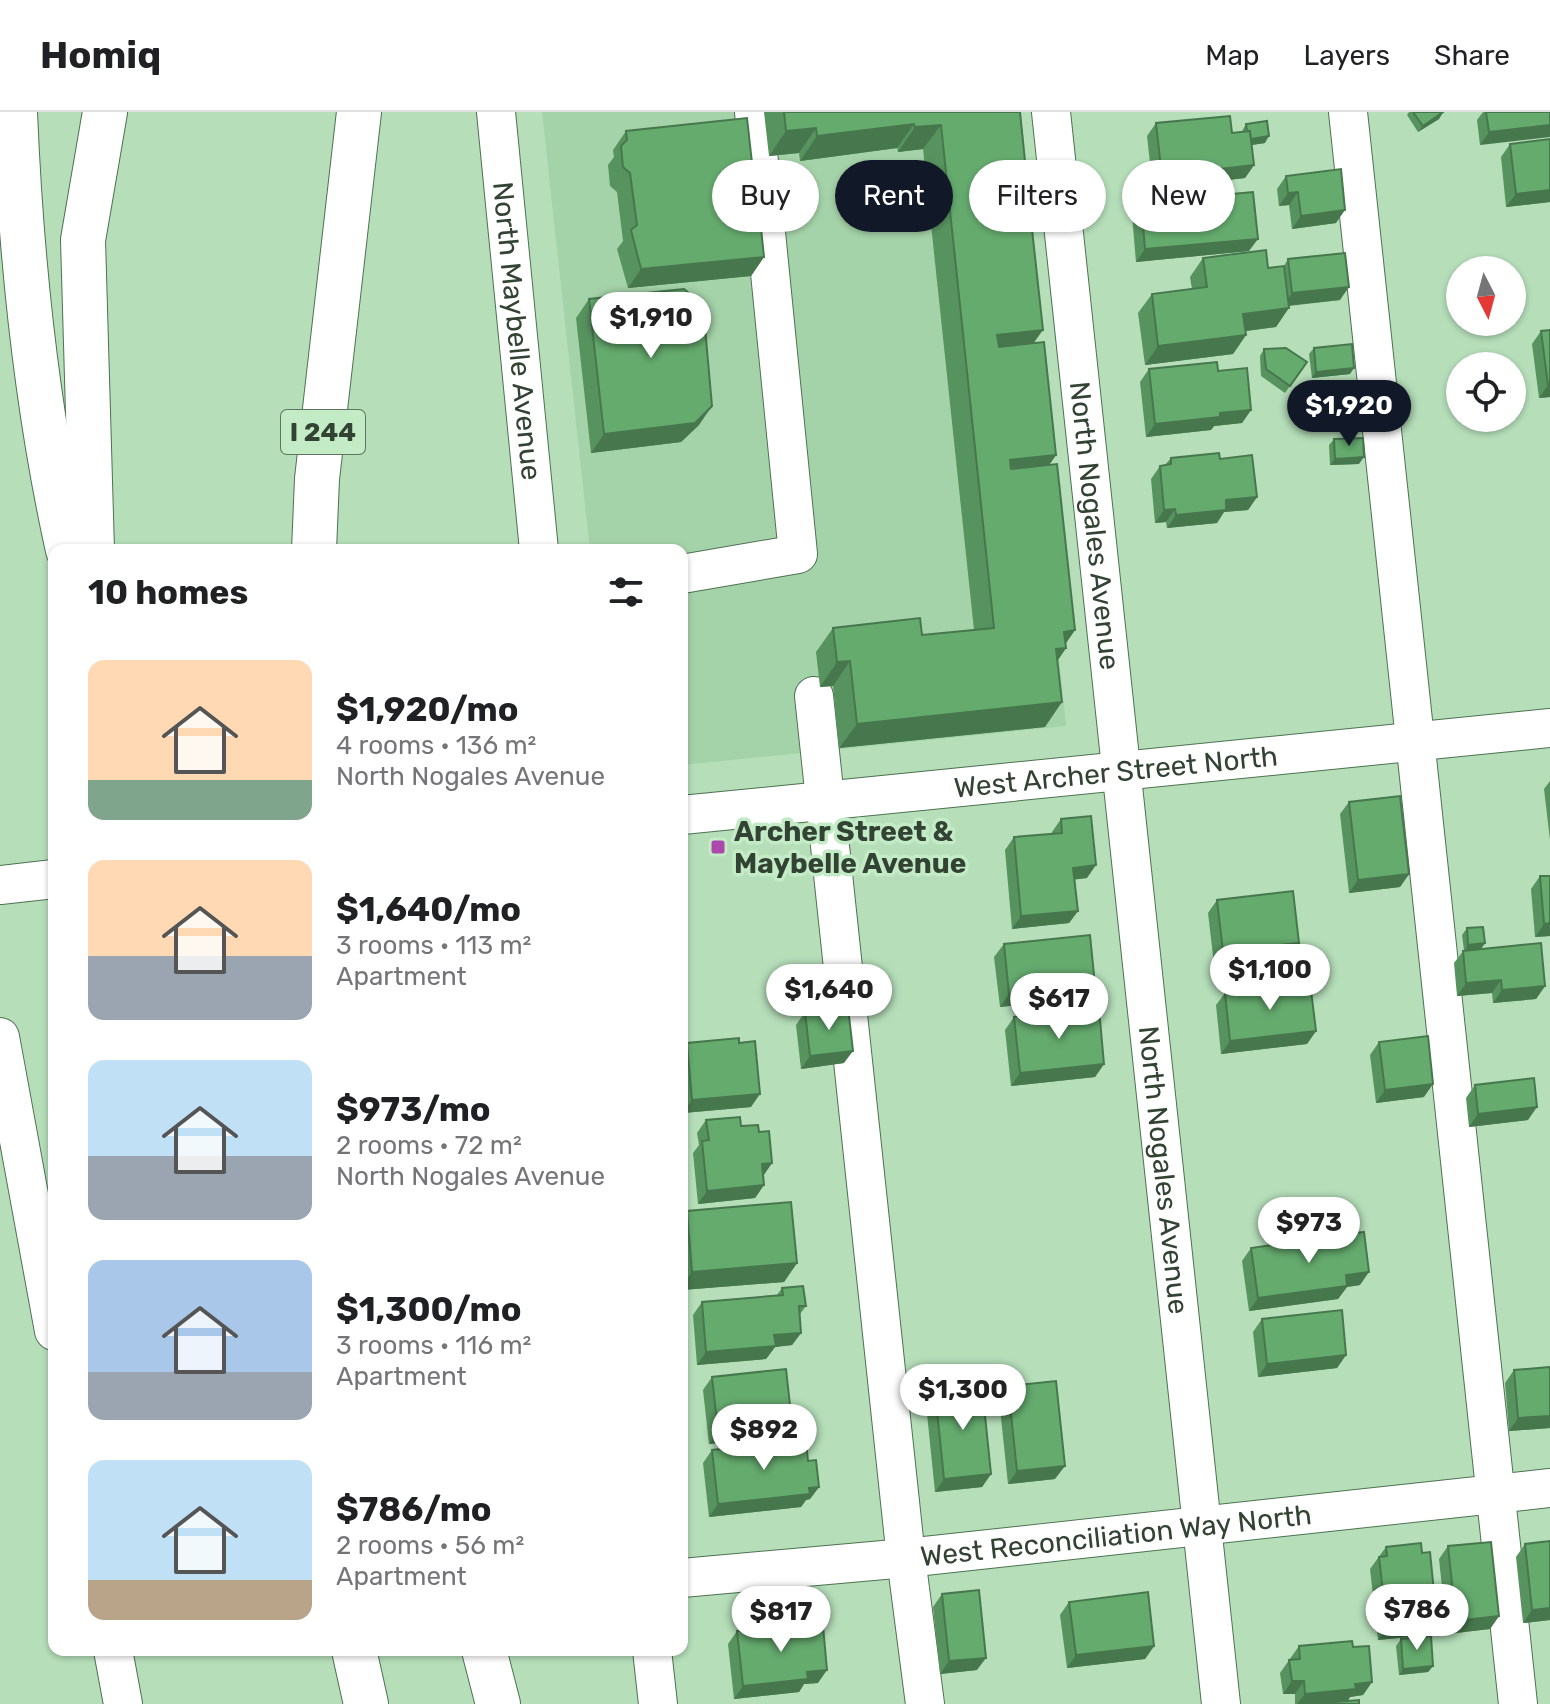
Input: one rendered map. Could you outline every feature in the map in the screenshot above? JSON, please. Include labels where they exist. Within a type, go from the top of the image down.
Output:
[{"type":"highway","points":[[15,112],[23,257],[33,351],[67,544]]},
{"type":"highway","points":[[92,544],[83,240],[105,112]]},
{"type":"highway","name":"I 244","points":[[314,544],[317,479],[359,112]]},
{"type":"highway","points":[[355,1656],[366,1704]]},
{"type":"highway","points":[[486,1656],[498,1702]]},
{"type":"street","name":"North Maybelle Avenue","points":[[496,112],[538,544]]},
{"type":"street","points":[[688,573],[798,554],[754,112]]},
{"type":"street","name":"North Nogales Avenue","points":[[1051,112],[1124,769],[1221,1704]]},
{"type":"street","points":[[1348,112],[1518,1704]]},
{"type":"street","points":[[814,696],[906,1558],[925,1704]]},
{"type":"street","name":"West Archer Street North","points":[[688,814],[1550,728]]},
{"type":"street","points":[[0,885],[48,880]]},
{"type":"street","points":[[0,1037],[48,1298]]},
{"type":"street","name":"West Reconciliation Way North","points":[[688,1577],[906,1558],[1550,1488]]},
{"type":"street","points":[[114,1656],[123,1704]]},
{"type":"street","points":[[653,1656],[658,1704]]},
{"type":"shaded area","points":[[542,112],[1002,112],[1007,160],[969,160],[969,232],[1015,232],[1066,726],[688,764],[688,544],[589,544]]},
{"type":"building","points":[[784,112],[1020,112],[1025,160],[969,160],[969,232],[1032,232],[1043,330],[997,335],[999,347],[1044,342],[1056,455],[1010,460],[1011,469],[1057,464],[1075,630],[1064,632],[1066,648],[1056,649],[1062,702],[857,724],[850,661],[837,662],[833,628],[920,618],[922,635],[994,628],[952,232],[953,160],[945,160],[941,125],[915,127],[914,124],[817,136],[816,128],[786,131]]},
{"type":"building","points":[[1413,112],[1443,112],[1423,126]]},
{"type":"building","points":[[1486,112],[1550,112],[1550,125],[1489,132]]},
{"type":"building","points":[[1230,116],[1232,133],[1250,131],[1254,165],[1235,167],[1235,160],[1160,160],[1156,123]]},
{"type":"building","points":[[747,118],[752,160],[712,160],[712,232],[761,232],[764,257],[641,269],[631,230],[637,225],[630,173],[623,167],[621,146],[627,140],[626,131]]},
{"type":"building","points":[[1267,121],[1269,136],[1251,139],[1246,124]]},
{"type":"building","points":[[1550,139],[1550,190],[1516,194],[1510,144]]},
{"type":"building","points":[[1341,169],[1345,210],[1301,216],[1298,192],[1288,193],[1286,176]]},
{"type":"building","points":[[1253,192],[1258,239],[1145,249],[1144,232],[1235,232],[1235,194]]},
{"type":"building","points":[[1266,250],[1268,268],[1284,266],[1289,308],[1243,314],[1246,335],[1158,346],[1152,294],[1207,287],[1203,258]]},
{"type":"building","points":[[1345,253],[1349,287],[1292,293],[1288,259]]},
{"type":"building","points":[[684,289],[703,305],[712,406],[695,423],[604,434],[589,299]]},
{"type":"building","points":[[1550,330],[1550,385],[1548,385],[1541,331]]},
{"type":"building","points":[[1352,344],[1354,368],[1316,372],[1314,348]]},
{"type":"building","points":[[1286,348],[1307,362],[1290,386],[1266,369],[1264,349]]},
{"type":"building","points":[[1217,362],[1218,371],[1247,368],[1251,410],[1220,413],[1220,417],[1155,424],[1149,369]]},
{"type":"building","points":[[1363,438],[1364,457],[1335,459],[1334,439]]},
{"type":"building","points":[[1219,453],[1220,459],[1252,455],[1257,497],[1226,500],[1226,510],[1176,515],[1175,509],[1164,510],[1160,466],[1171,464],[1171,458]]},
{"type":"building","points":[[1400,796],[1409,874],[1358,880],[1349,802]]},
{"type":"building","points":[[1091,816],[1096,865],[1073,868],[1078,911],[1021,916],[1014,837],[1062,833],[1061,819]]},
{"type":"building","points":[[1540,876],[1550,876],[1550,923],[1544,924]]},
{"type":"building","points":[[1293,891],[1299,943],[1223,951],[1217,900]]},
{"type":"building","points":[[1483,927],[1485,943],[1468,945],[1467,928]]},
{"type":"building","points":[[1090,935],[1095,985],[1009,994],[1004,944]]},
{"type":"building","points":[[1541,943],[1545,986],[1502,990],[1501,980],[1466,983],[1463,951]]},
{"type":"building","points":[[1310,982],[1316,1031],[1230,1041],[1225,993]]},
{"type":"building","points":[[848,1007],[853,1051],[810,1056],[805,1012]]},
{"type":"building","points":[[1099,1009],[1104,1064],[1020,1073],[1014,1017]]},
{"type":"building","points":[[1428,1036],[1433,1084],[1385,1090],[1379,1042]]},
{"type":"building","points":[[739,1038],[739,1043],[755,1041],[760,1094],[692,1100],[688,1043]]},
{"type":"building","points":[[1534,1078],[1537,1107],[1478,1114],[1475,1085]]},
{"type":"building","points":[[740,1117],[741,1126],[758,1125],[759,1132],[769,1131],[772,1163],[762,1164],[764,1185],[707,1191],[702,1141],[709,1140],[706,1120]]},
{"type":"building","points":[[791,1202],[797,1263],[692,1272],[688,1211]]},
{"type":"building","points":[[1364,1232],[1369,1272],[1346,1275],[1347,1286],[1258,1298],[1251,1248]]},
{"type":"building","points":[[803,1286],[806,1306],[799,1306],[801,1333],[774,1335],[776,1346],[706,1352],[702,1302],[783,1295],[782,1288]]},
{"type":"building","points":[[1342,1310],[1346,1355],[1267,1364],[1262,1319]]},
{"type":"building","points":[[1550,1367],[1550,1416],[1518,1418],[1514,1370]]},
{"type":"building","points":[[786,1369],[792,1423],[718,1431],[712,1377]]},
{"type":"building","points":[[1056,1381],[1065,1466],[1017,1471],[1008,1386]]},
{"type":"building","points":[[982,1386],[991,1474],[944,1479],[935,1391]]},
{"type":"building","points":[[806,1440],[808,1461],[816,1460],[819,1487],[809,1488],[810,1494],[718,1504],[712,1450]]},
{"type":"building","points":[[1550,1541],[1550,1608],[1532,1610],[1525,1544]]},
{"type":"building","points":[[1491,1542],[1499,1616],[1456,1621],[1448,1546]]},
{"type":"building","points":[[1421,1543],[1422,1553],[1430,1552],[1437,1622],[1387,1627],[1379,1557],[1387,1556],[1386,1547]]},
{"type":"building","points":[[979,1590],[986,1658],[949,1661],[942,1594]]},
{"type":"building","points":[[1148,1592],[1154,1646],[1076,1655],[1069,1602]]},
{"type":"building","points":[[823,1626],[827,1670],[807,1672],[808,1679],[743,1686],[737,1631]]},
{"type":"building","points":[[1431,1636],[1433,1666],[1403,1669],[1401,1639]]},
{"type":"building","points":[[1352,1641],[1353,1647],[1369,1646],[1372,1682],[1355,1684],[1356,1689],[1305,1694],[1304,1681],[1292,1681],[1289,1660],[1300,1659],[1299,1646]]},
{"type":"building","points":[[1359,1700],[1359,1704],[1311,1704]]},
{"type":"place","name":"Archer Street & Maybelle Avenue","points":[[718,847]]}]
